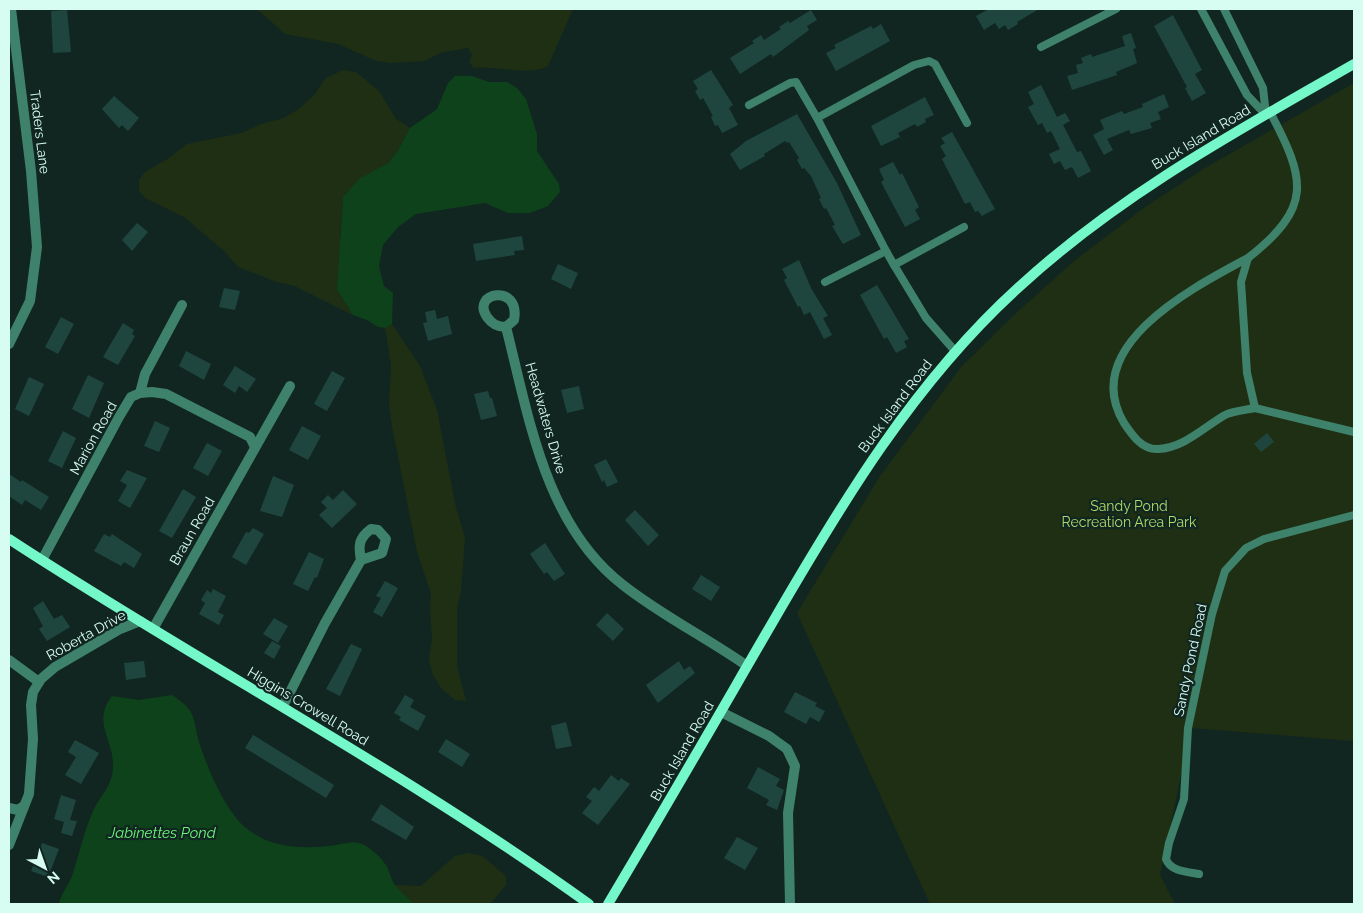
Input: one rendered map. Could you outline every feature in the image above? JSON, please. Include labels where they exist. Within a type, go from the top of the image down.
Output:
[{"type":"main road","name":"Buck Island Road","points":[[608,904],[820,540],[882,444],[955,351],[1019,286],[1105,215],[1178,166],[1354,64]]},
{"type":"main road","name":"Higgins Crowell Road","points":[[9,539],[153,629],[283,706],[484,833],[589,904]]},
{"type":"street","name":"Traders Lane","points":[[9,344],[30,301],[37,247],[31,171],[11,9]]},
{"type":"street","name":"Marion Road","points":[[42,560],[119,417],[131,397],[140,393],[145,374],[182,305]]},
{"type":"street","name":"Headwaters Drive","points":[[506,327],[547,477],[580,539],[594,557],[624,586],[747,666]]},
{"type":"street","name":"Braun Road","points":[[153,629],[290,386]]},
{"type":"street","points":[[140,393],[166,394],[250,437],[255,447]]},
{"type":"street","points":[[283,706],[321,630],[361,560]]},
{"type":"street","name":"Roberta Drive","points":[[9,845],[29,794],[33,739],[31,704],[39,682],[55,667],[120,629],[140,621]]},
{"type":"street","points":[[9,660],[39,682]]},
{"type":"street","points":[[721,712],[769,736],[787,749],[795,766],[788,813],[790,904]]},
{"type":"street","points":[[9,808],[18,810],[24,806]]},
{"type":"lane","points":[[1041,47],[1116,9]]},
{"type":"lane","points":[[1201,9],[1247,95],[1268,113],[1291,154],[1296,172],[1298,194],[1294,208],[1267,243],[1248,258],[1183,294],[1144,327],[1128,346],[1119,363],[1112,388],[1117,410],[1124,423],[1144,447],[1157,449],[1182,443],[1227,414],[1255,408],[1354,432]]},
{"type":"lane","points":[[1224,9],[1264,88],[1268,113]]},
{"type":"lane","points":[[816,118],[914,65],[929,61],[935,64],[967,123]]},
{"type":"lane","points":[[749,105],[790,83],[796,82],[894,265],[926,318],[955,351]]},
{"type":"lane","points":[[894,265],[964,227]]},
{"type":"lane","points":[[825,282],[886,251]]},
{"type":"lane","points":[[1248,258],[1240,282],[1247,373],[1255,408]]},
{"type":"lane","name":"Sandy Pond Road","points":[[1199,874],[1178,870],[1170,866],[1166,859],[1168,843],[1184,798],[1188,728],[1220,581],[1236,556],[1246,548],[1287,532],[1354,515]]},
{"type":"green space","points":[[257,9],[573,9],[548,66],[531,71],[521,71],[474,68],[469,62],[472,55],[468,48],[440,53],[425,61],[392,63],[376,61],[338,44],[285,34]]},
{"type":"green space","points":[[343,70],[356,72],[379,91],[396,119],[410,128],[397,152],[388,163],[343,197],[340,234],[340,295],[353,315],[295,286],[277,282],[238,267],[224,251],[184,217],[145,198],[139,191],[139,180],[146,171],[166,160],[187,144],[242,133],[261,124],[284,118],[300,108],[315,94],[325,79]]},
{"type":"green space","name":"Sandy Pond Recreation Area Park","points":[[1354,83],[1354,741],[1191,728],[1160,875],[1175,904],[930,904],[797,613],[880,476],[962,366],[1014,315],[1074,261],[1145,207],[1205,168]]},
{"type":"green space","points":[[392,324],[420,366],[437,410],[456,508],[465,537],[461,591],[457,609],[457,666],[466,701],[455,700],[441,688],[433,675],[429,660],[432,639],[431,594],[417,552],[389,405],[391,365],[385,328]]},
{"type":"green space","points":[[468,853],[482,856],[506,876],[506,885],[490,904],[413,904],[394,885],[421,886],[455,856]]},
{"type":"water","points":[[455,76],[472,76],[489,82],[507,82],[517,88],[526,99],[537,134],[537,151],[559,184],[560,192],[548,206],[530,213],[508,213],[485,203],[416,214],[398,227],[383,245],[379,266],[384,286],[393,293],[392,324],[385,328],[378,327],[367,320],[353,315],[337,290],[343,197],[359,179],[388,163],[397,152],[410,128],[437,109],[448,83]]},
{"type":"water","name":"Jabinettes Pond","points":[[172,695],[190,710],[202,752],[212,776],[231,811],[246,828],[265,840],[285,846],[307,847],[349,843],[362,844],[383,861],[392,881],[413,904],[59,904],[72,876],[91,815],[109,785],[112,775],[113,759],[104,723],[106,706],[112,696],[139,700]]},
{"type":"building","points":[[989,9],[1039,9],[1017,22],[1018,24],[1008,30],[1005,25],[999,29],[995,23],[984,30],[976,16]]},
{"type":"building","points":[[67,10],[71,52],[53,53],[51,11]]},
{"type":"building","points":[[811,10],[817,20],[807,26],[809,30],[773,57],[771,54],[740,74],[730,58],[754,43],[752,41],[761,35],[764,40],[781,29],[779,27],[788,21],[790,23]]},
{"type":"building","points":[[1173,15],[1202,70],[1195,74],[1206,93],[1192,101],[1185,88],[1187,87],[1154,26]]},
{"type":"building","points":[[881,24],[890,41],[836,71],[826,53],[836,48],[834,45],[871,26],[873,29]]},
{"type":"building","points":[[1131,33],[1136,48],[1133,49],[1137,63],[1116,72],[1117,75],[1072,90],[1067,76],[1078,73],[1076,65],[1083,63],[1081,58],[1091,54],[1092,57],[1125,46],[1122,36]]},
{"type":"building","points":[[711,70],[733,105],[729,108],[738,125],[722,133],[718,125],[715,126],[711,117],[713,116],[703,98],[700,100],[695,91],[698,89],[693,81]]},
{"type":"building","points":[[1041,85],[1057,117],[1065,113],[1070,121],[1063,125],[1077,152],[1081,151],[1091,171],[1078,178],[1072,167],[1065,170],[1060,161],[1054,164],[1049,154],[1060,149],[1051,131],[1047,133],[1042,123],[1038,125],[1028,107],[1034,104],[1028,92]]},
{"type":"building","points":[[1164,94],[1169,107],[1158,112],[1161,119],[1150,123],[1152,128],[1131,134],[1129,130],[1107,139],[1113,150],[1104,155],[1093,135],[1104,129],[1100,120],[1122,111],[1124,114],[1143,107],[1142,104]]},
{"type":"building","points":[[114,96],[139,118],[128,131],[122,125],[119,128],[102,109]]},
{"type":"building","points":[[925,97],[934,115],[925,119],[926,122],[917,127],[915,124],[898,133],[900,137],[881,146],[871,126]]},
{"type":"building","points":[[797,114],[837,183],[861,235],[843,244],[832,226],[835,225],[826,208],[824,209],[819,199],[821,198],[811,176],[804,168],[802,169],[797,160],[799,158],[789,142],[785,141],[764,154],[765,156],[740,170],[730,154],[746,141]]},
{"type":"building","points":[[952,132],[995,209],[982,216],[978,211],[975,212],[970,202],[965,204],[942,159],[946,156],[940,146],[945,143],[941,138]]},
{"type":"building","points":[[893,162],[900,175],[902,173],[919,207],[915,210],[920,219],[905,227],[881,182],[884,180],[879,169]]},
{"type":"building","points":[[137,223],[148,232],[132,251],[122,240]]},
{"type":"building","points":[[522,236],[524,250],[514,251],[515,255],[476,261],[473,244]]},
{"type":"building","points":[[799,260],[811,288],[828,316],[823,318],[832,335],[824,339],[810,312],[804,315],[800,306],[798,307],[784,280],[787,278],[782,269]]},
{"type":"building","points":[[558,264],[578,273],[571,289],[551,279]]},
{"type":"building","points":[[877,285],[909,339],[904,341],[907,347],[896,353],[887,337],[884,339],[860,295]]},
{"type":"building","points":[[224,288],[240,291],[235,310],[219,307]]},
{"type":"building","points":[[435,310],[437,319],[448,316],[452,334],[428,341],[423,323],[427,322],[425,312]]},
{"type":"building","points":[[61,317],[74,324],[58,354],[45,347]]},
{"type":"building","points":[[123,323],[134,330],[132,334],[135,336],[118,365],[103,357]]},
{"type":"building","points":[[186,351],[211,364],[204,380],[179,366]]},
{"type":"building","points":[[235,366],[256,379],[247,392],[239,386],[235,393],[223,385]]},
{"type":"building","points":[[332,371],[345,378],[327,411],[314,404]]},
{"type":"building","points":[[88,375],[104,383],[89,418],[72,409]]},
{"type":"building","points":[[29,377],[44,384],[29,416],[15,409]]},
{"type":"building","points":[[579,386],[584,409],[567,413],[561,390]]},
{"type":"building","points":[[488,391],[497,416],[481,420],[474,394]]},
{"type":"building","points":[[155,421],[170,428],[159,452],[144,446]]},
{"type":"building","points":[[302,426],[321,436],[308,460],[289,450]]},
{"type":"building","points":[[63,431],[76,438],[62,468],[48,461]]},
{"type":"building","points":[[1267,433],[1274,442],[1261,452],[1254,444]]},
{"type":"building","points":[[207,443],[222,451],[208,476],[193,468]]},
{"type":"building","points":[[606,459],[618,482],[607,487],[604,480],[602,482],[594,465]]},
{"type":"building","points":[[127,470],[147,478],[130,508],[118,501],[127,485],[120,481]]},
{"type":"building","points":[[9,474],[49,497],[41,510],[25,500],[22,505],[9,496]]},
{"type":"building","points":[[273,476],[294,485],[282,517],[260,511]]},
{"type":"building","points":[[183,489],[196,497],[172,538],[159,531]]},
{"type":"building","points":[[343,490],[357,504],[332,528],[319,515],[327,508],[321,502],[328,495],[333,500]]},
{"type":"building","points":[[635,510],[659,535],[648,546],[625,520]]},
{"type":"building","points":[[253,528],[264,534],[246,565],[232,557],[246,532],[249,533]]},
{"type":"building","points":[[104,534],[110,537],[112,534],[142,554],[134,568],[124,562],[121,566],[94,551]]},
{"type":"building","points":[[545,543],[565,574],[554,581],[547,572],[544,574],[530,554]]},
{"type":"building","points":[[309,552],[324,559],[317,578],[315,577],[308,591],[293,584]]},
{"type":"building","points":[[701,575],[720,587],[711,601],[692,589]]},
{"type":"building","points":[[385,581],[398,588],[382,617],[373,612],[381,598],[376,596]]},
{"type":"building","points":[[213,589],[226,596],[218,612],[224,615],[219,625],[199,614],[205,603],[201,600],[207,590],[211,593]]},
{"type":"building","points":[[43,601],[54,619],[62,615],[70,627],[47,641],[39,629],[43,626],[33,608]]},
{"type":"building","points":[[607,613],[624,629],[613,641],[596,625]]},
{"type":"building","points":[[274,618],[288,626],[278,643],[263,634]]},
{"type":"building","points":[[272,641],[281,646],[274,659],[264,653]]},
{"type":"building","points":[[351,644],[362,649],[340,696],[326,689]]},
{"type":"building","points":[[144,661],[146,677],[126,680],[124,663]]},
{"type":"building","points":[[679,661],[684,670],[690,666],[695,673],[658,703],[646,685]]},
{"type":"building","points":[[795,692],[817,703],[815,706],[825,711],[819,722],[810,717],[806,724],[784,712]]},
{"type":"building","points":[[405,695],[414,700],[410,707],[426,716],[418,731],[399,720],[401,717],[394,713]]},
{"type":"building","points":[[566,722],[572,746],[556,749],[551,726]]},
{"type":"building","points":[[253,735],[334,785],[326,798],[245,748]]},
{"type":"building","points":[[446,739],[470,754],[462,767],[438,752]]},
{"type":"building","points":[[75,740],[99,753],[81,784],[65,775],[76,757],[68,752]]},
{"type":"building","points":[[758,767],[780,779],[776,786],[784,790],[777,810],[766,805],[769,800],[747,788]]},
{"type":"building","points":[[611,775],[619,781],[621,778],[630,784],[598,825],[582,813],[592,801],[586,797],[594,787],[599,791]]},
{"type":"building","points":[[61,795],[76,800],[70,820],[77,821],[72,836],[61,833],[64,822],[54,819]]},
{"type":"building","points":[[381,804],[414,827],[406,840],[371,820]]},
{"type":"building","points":[[737,837],[758,848],[745,870],[724,858]]},
{"type":"building","points":[[42,843],[59,849],[48,877],[31,871]]}]
